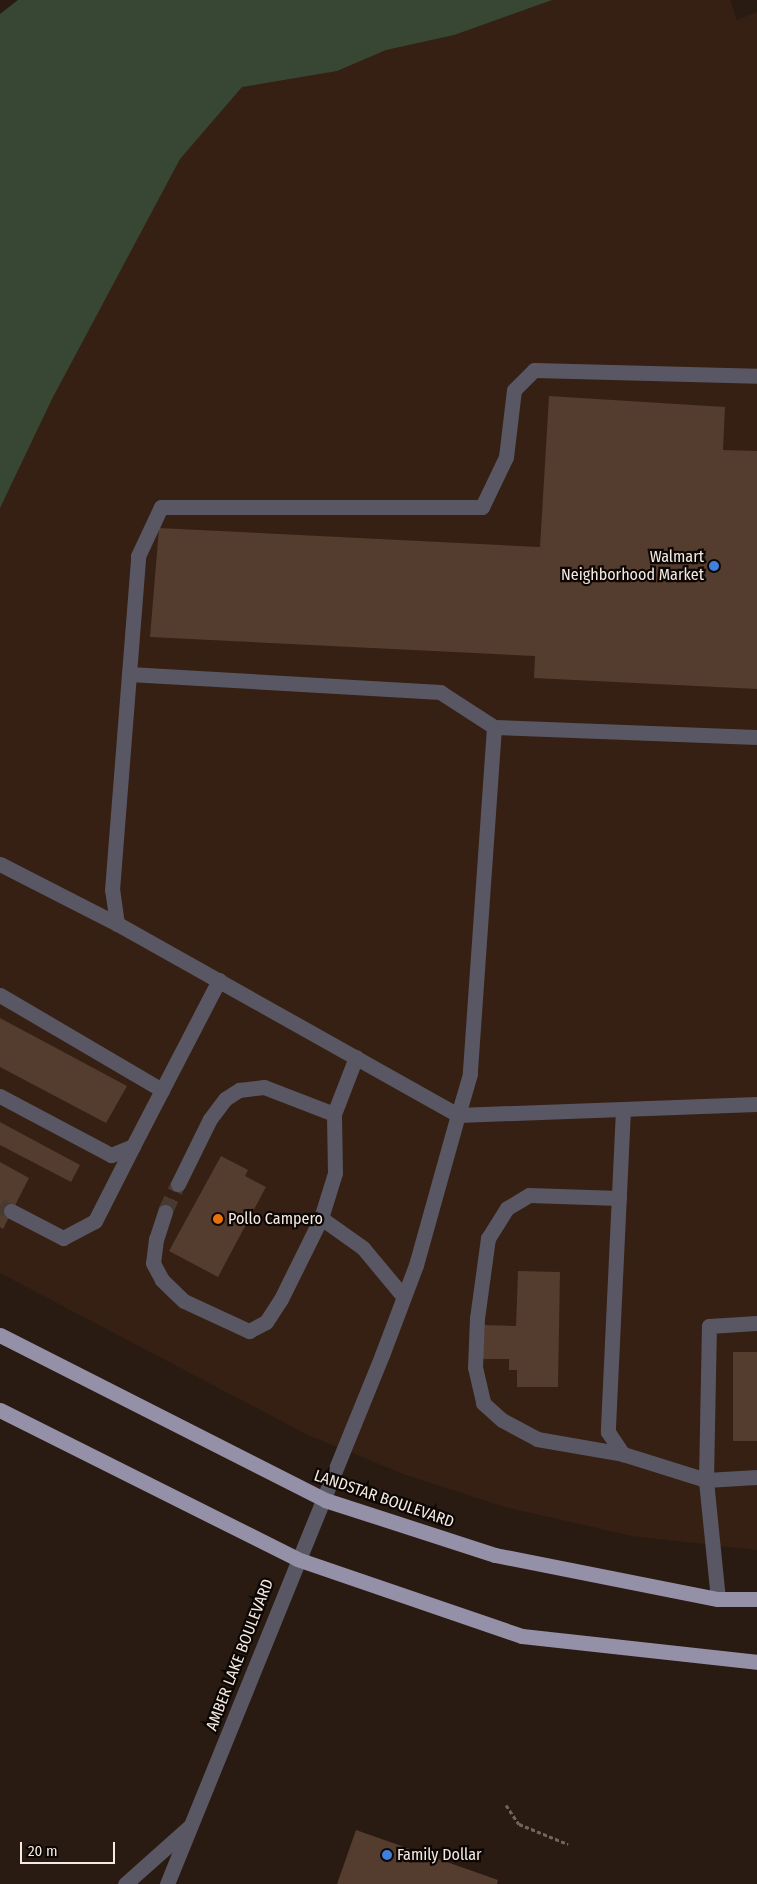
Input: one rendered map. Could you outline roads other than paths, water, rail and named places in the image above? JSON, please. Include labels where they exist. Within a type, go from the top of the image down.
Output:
[{"type":"main road","name":"LANDSTAR BOULEVARD","points":[[0,1335],[325,1500],[495,1555],[718,1599],[757,1599]]},
{"type":"main road","points":[[0,1410],[297,1559],[522,1636],[757,1662]]},
{"type":"lane","points":[[117,924],[112,890],[138,556],[161,507],[482,508],[506,457],[514,390],[534,370],[757,376]]},
{"type":"lane","points":[[129,674],[440,692],[494,727],[757,737]]},
{"type":"lane","name":"AMBER LAKE BOULEVARD","points":[[167,1884],[297,1559],[325,1500],[403,1296],[470,1074],[494,727]]},
{"type":"lane","points":[[0,864],[117,924],[458,1115],[757,1104]]},
{"type":"lane","points":[[12,1211],[63,1238],[95,1221],[219,980]]},
{"type":"lane","points":[[0,995],[162,1090]]},
{"type":"lane","points":[[165,1212],[156,1239],[153,1263],[162,1280],[184,1301],[249,1331],[266,1322],[281,1299],[321,1218],[335,1172],[334,1114],[356,1057]]},
{"type":"lane","points":[[178,1184],[210,1120],[225,1099],[239,1090],[264,1087],[334,1114]]},
{"type":"lane","points":[[0,1096],[111,1155],[133,1146]]},
{"type":"lane","points":[[623,1454],[608,1432],[624,1109]]},
{"type":"lane","points":[[620,1198],[529,1195],[507,1208],[488,1238],[477,1318],[475,1367],[483,1403],[502,1420],[537,1439],[623,1454],[706,1480],[757,1477]]},
{"type":"lane","points":[[321,1218],[363,1248],[403,1296]]},
{"type":"lane","points":[[718,1599],[706,1480],[708,1326],[757,1323]]},
{"type":"lane","name":"AMBER LAKE BOULEVARD","points":[[126,1884],[192,1824]]},
{"type":"tunnel","points":[[165,1212],[178,1184]]},
{"type":"tunnel","points":[[0,1205],[11,1211]]},
{"type":"place","name":"Walmart Neighborhood Market","points":[[714,566]]},
{"type":"place","name":"Pollo Campero","points":[[218,1219]]},
{"type":"place","name":"Family Dollar","points":[[387,1855]]}]
